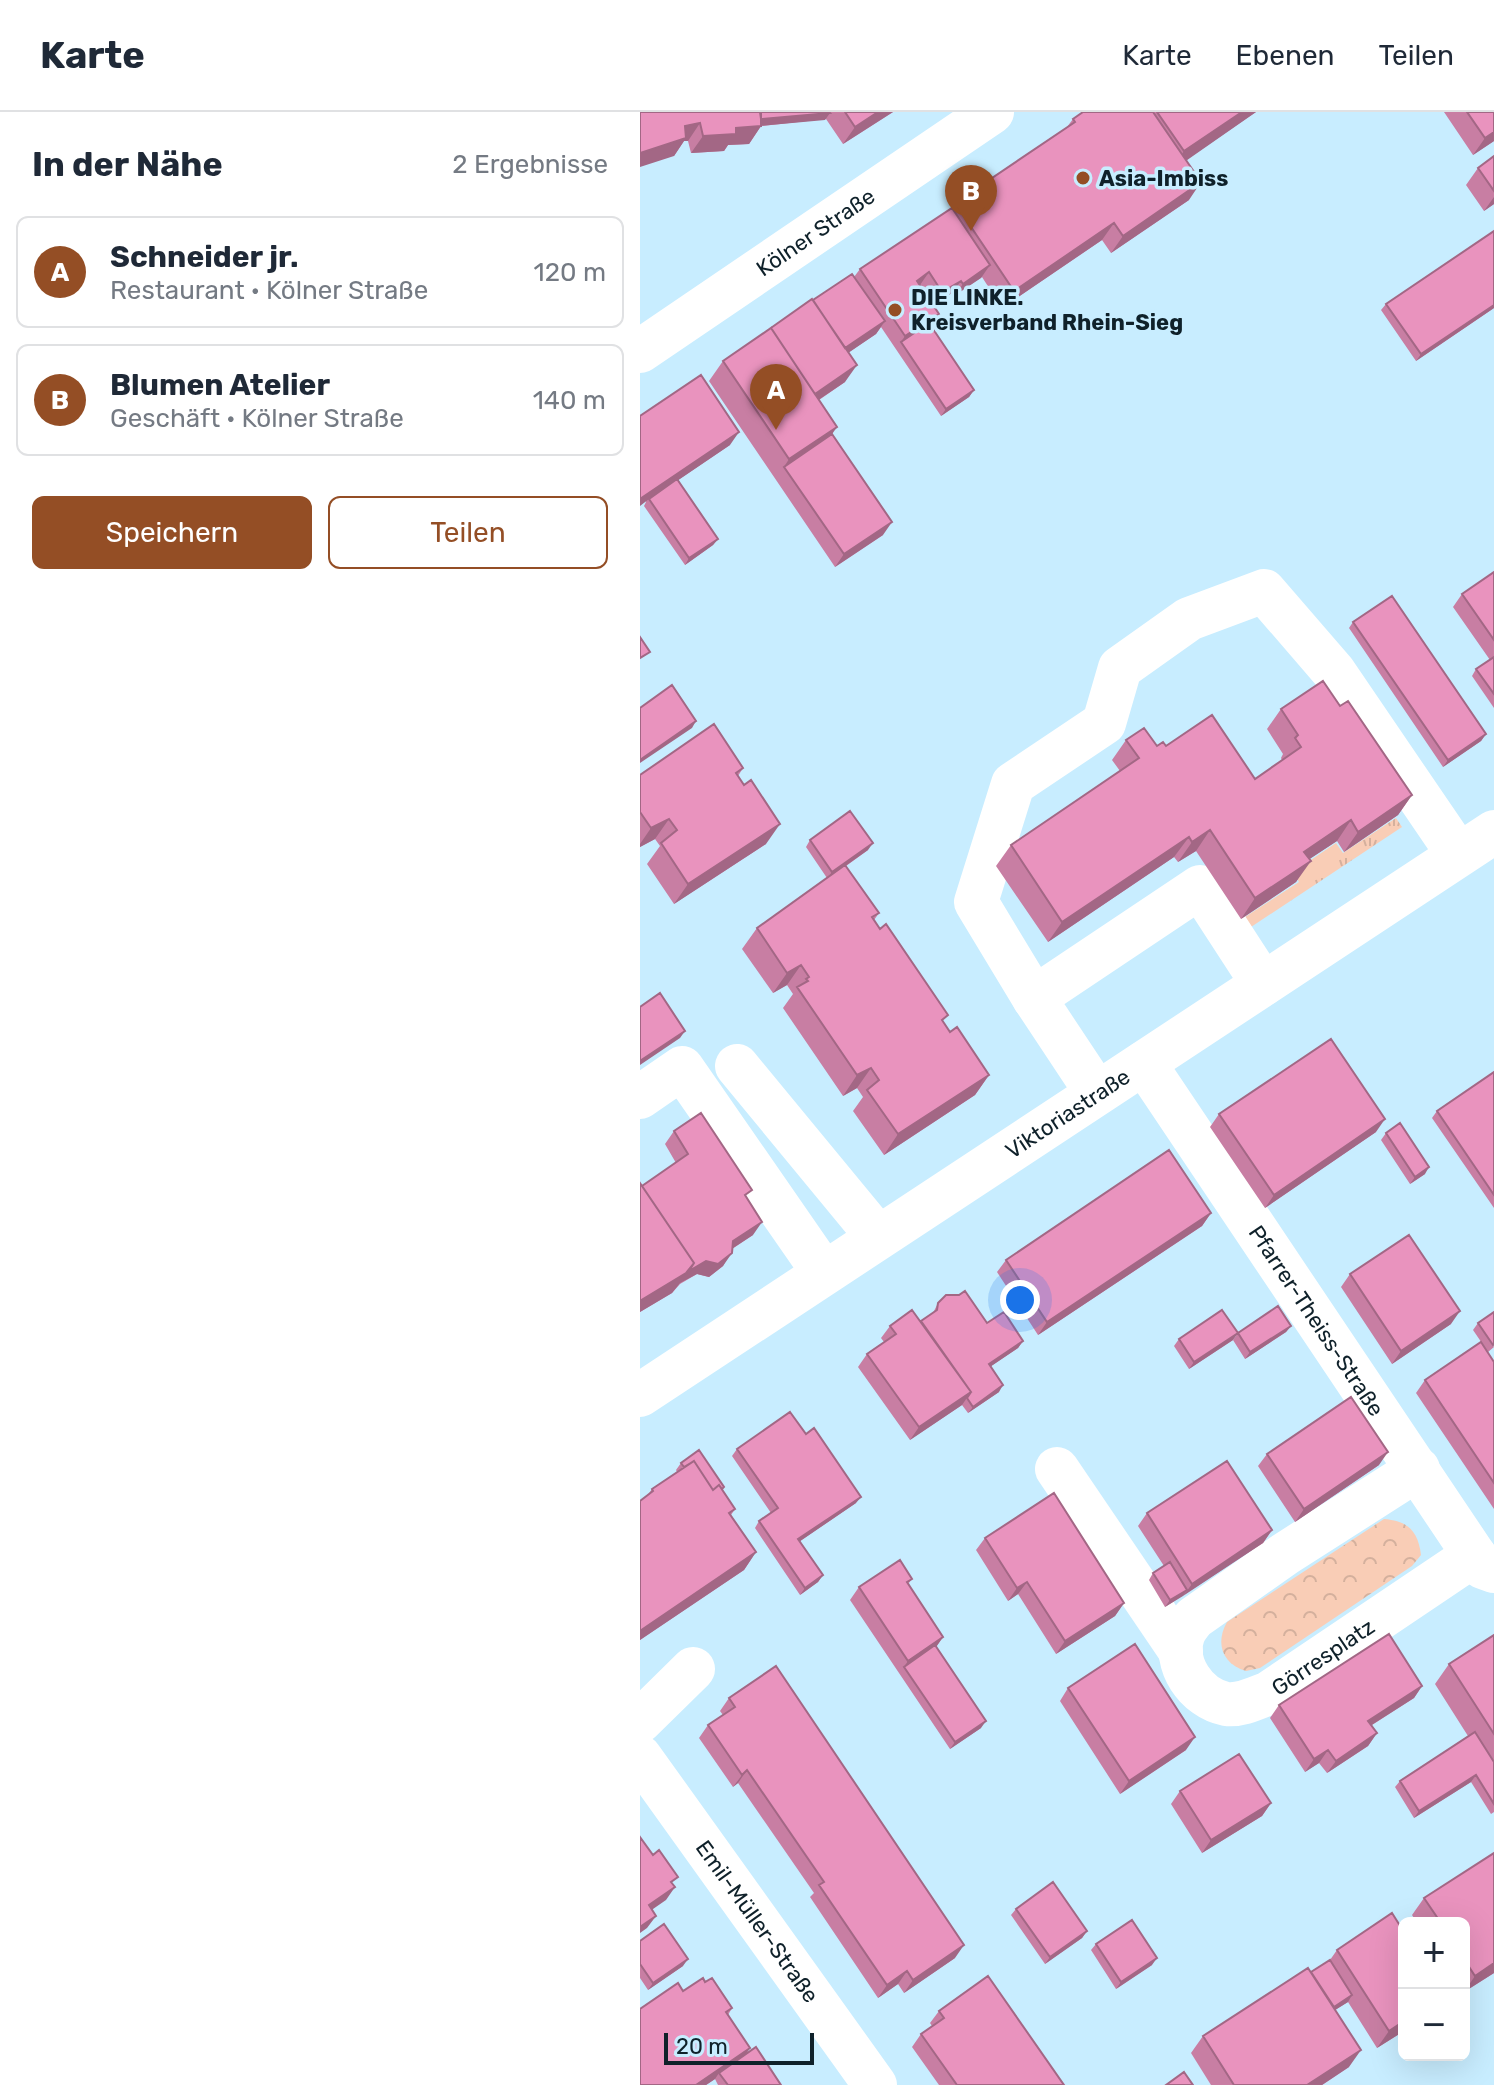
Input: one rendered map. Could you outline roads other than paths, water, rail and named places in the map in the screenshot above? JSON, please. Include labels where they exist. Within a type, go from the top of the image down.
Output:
[{"type":"street","name":"Kölner Straße","points":[[640,351],[992,112]]},
{"type":"street","points":[[1097,1093],[976,902],[1013,784],[1104,723],[1120,668],[1189,619],[1264,591],[1476,843]]},
{"type":"street","name":"Viktoriastraße","points":[[640,1395],[1476,843]]},
{"type":"street","points":[[1034,998],[1200,887],[1263,984]]},
{"type":"street","name":"Pfarrer-Theiss-Straße","points":[[1144,1063],[1484,1563]]},
{"type":"street","points":[[737,1066],[878,1237]]},
{"type":"street","points":[[640,1097],[682,1068],[824,1273]]},
{"type":"street","name":"Görresplatz","points":[[1057,1469],[1181,1652],[1186,1672],[1199,1690],[1228,1704],[1250,1701],[1269,1693],[1484,1563]]},
{"type":"street","points":[[1181,1652],[1183,1634],[1194,1618],[1285,1554],[1418,1469]]},
{"type":"street","points":[[640,1721],[693,1669]]},
{"type":"street","name":"Emil-Müller-Straße","points":[[640,1757],[875,2085]]},
{"type":"place","name":"Asia-Imbiss","points":[[1083,178]]},
{"type":"place","name":"Blumen Atelier","points":[[971,231]]},
{"type":"place","name":"DIE LINKE. Kreisverband Rhein-Sieg","points":[[895,310]]},
{"type":"place","name":"Schneider jr.","points":[[776,430]]}]
